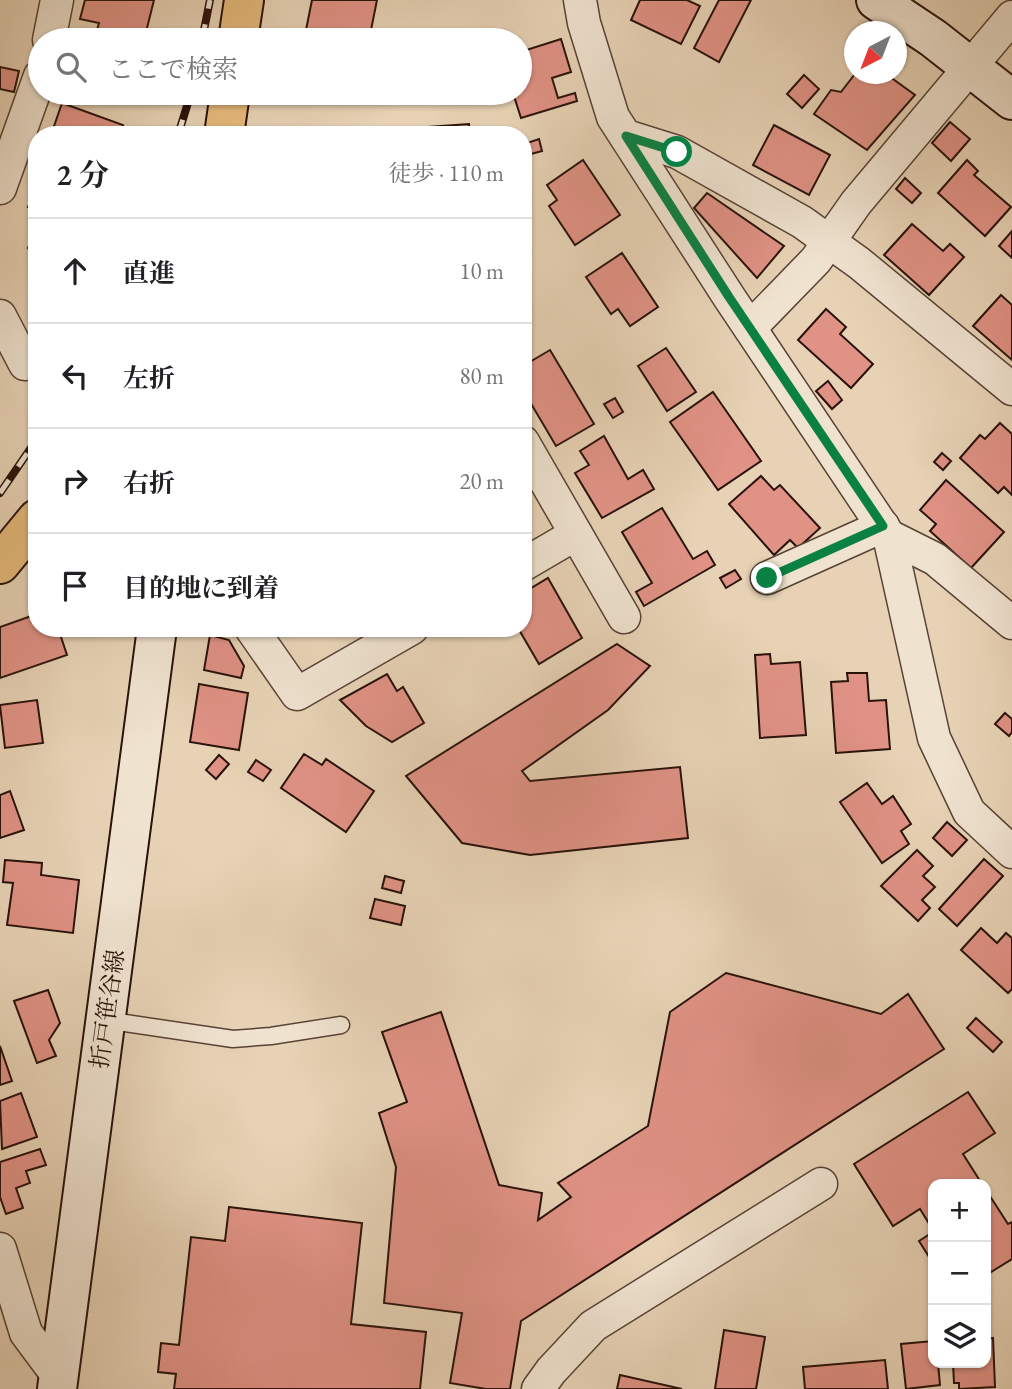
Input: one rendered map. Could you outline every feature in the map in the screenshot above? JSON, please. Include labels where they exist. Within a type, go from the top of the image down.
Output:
[{"type":"main road","points":[[240,28],[244,0]]},
{"type":"main road","points":[[876,0],[933,38],[1012,100]]},
{"type":"main road","points":[[225,126],[228,105]]},
{"type":"main road","points":[[0,564],[28,530]]},
{"type":"main road","name":"折戸笹谷線","points":[[57,1383],[156,637]]},
{"type":"street","points":[[51,28],[57,0]]},
{"type":"street","points":[[580,0],[584,23],[613,117],[886,531],[934,738],[969,812],[1012,852]]},
{"type":"street","points":[[750,328],[816,260],[856,204],[1012,17]]},
{"type":"street","points":[[0,188],[30,105]]},
{"type":"street","points":[[626,136],[677,152],[802,222],[859,263],[1012,389]]},
{"type":"street","points":[[0,316],[25,364]]},
{"type":"street","points":[[532,458],[624,617]]},
{"type":"street","points":[[767,578],[886,531]]},
{"type":"street","points":[[886,531],[935,559],[1012,623]]},
{"type":"street","points":[[532,560],[576,534]]},
{"type":"street","points":[[257,637],[297,694],[396,637]]},
{"type":"street","points":[[538,1389],[593,1326],[821,1184]]},
{"type":"street","points":[[0,1249],[26,1333],[57,1383]]},
{"type":"lane","points":[[105,1020],[233,1039],[341,1025]]},
{"type":"building","points":[[85,0],[154,0],[147,28],[98,28],[99,23],[80,19]]},
{"type":"building","points":[[312,0],[377,0],[371,28],[306,28]]},
{"type":"building","points":[[640,0],[687,0],[700,6],[681,44],[631,20]]},
{"type":"building","points":[[719,0],[751,0],[719,62],[694,48]]},
{"type":"building","points":[[561,39],[571,72],[552,78],[558,98],[575,93],[577,101],[521,118],[517,105],[532,105],[532,48]]},
{"type":"building","points":[[0,67],[19,71],[14,92],[0,89]]},
{"type":"building","points":[[804,75],[819,89],[802,108],[787,94]]},
{"type":"building","points":[[847,84],[900,84],[915,95],[867,150],[814,114],[831,90],[841,92]]},
{"type":"building","points":[[61,105],[123,125],[123,126],[54,126]]},
{"type":"building","points":[[950,122],[970,139],[951,161],[932,143]]},
{"type":"building","points":[[774,125],[830,155],[809,195],[753,165]]},
{"type":"building","points":[[539,139],[542,151],[532,154],[532,141]]},
{"type":"building","points":[[583,160],[620,215],[575,245],[549,206],[557,200],[547,185]]},
{"type":"building","points":[[967,160],[978,171],[974,175],[1011,207],[985,236],[938,193]]},
{"type":"building","points":[[905,178],[921,193],[912,203],[896,189]]},
{"type":"building","points":[[707,193],[784,246],[757,278],[694,208]]},
{"type":"building","points":[[912,224],[943,251],[950,244],[964,257],[929,295],[884,255]]},
{"type":"building","points":[[1012,231],[1012,258],[999,246]]},
{"type":"building","points":[[622,253],[658,307],[630,326],[618,309],[611,314],[586,277]]},
{"type":"building","points":[[1001,295],[1012,305],[1012,360],[973,326]]},
{"type":"building","points":[[826,309],[846,327],[840,334],[873,364],[851,388],[798,340]]},
{"type":"building","points":[[666,348],[696,392],[667,411],[638,366]]},
{"type":"building","points":[[550,350],[594,424],[556,446],[532,405],[532,361]]},
{"type":"building","points":[[828,381],[842,400],[832,409],[816,391]]},
{"type":"building","points":[[713,392],[761,461],[718,490],[670,422]]},
{"type":"building","points":[[615,398],[623,412],[613,418],[604,404]]},
{"type":"building","points":[[1000,423],[1012,434],[1012,495],[1004,487],[998,493],[960,458],[980,435],[985,439]]},
{"type":"building","points":[[604,436],[628,479],[643,470],[654,489],[602,518],[575,473],[589,465],[580,451]]},
{"type":"building","points":[[942,453],[951,461],[943,470],[934,462]]},
{"type":"building","points":[[761,476],[774,490],[780,485],[820,528],[798,548],[790,540],[774,555],[729,504]]},
{"type":"building","points":[[946,480],[1004,532],[971,568],[930,531],[936,524],[920,510]]},
{"type":"building","points":[[662,508],[693,559],[707,551],[715,565],[644,606],[636,592],[652,583],[622,532]]},
{"type":"building","points":[[735,570],[741,579],[726,588],[720,578]]},
{"type":"building","points":[[548,578],[582,638],[539,664],[523,637],[532,637],[532,588]]},
{"type":"building","points":[[28,617],[28,637],[61,637],[67,655],[0,678],[0,627]]},
{"type":"building","points":[[210,637],[229,640],[244,666],[241,678],[204,670]]},
{"type":"building","points":[[617,644],[650,666],[608,710],[522,771],[530,781],[680,767],[688,838],[530,855],[462,843],[406,776]]},
{"type":"building","points":[[770,654],[771,664],[800,662],[806,735],[760,738],[755,655]]},
{"type":"building","points":[[847,673],[867,673],[869,701],[886,700],[890,749],[836,753],[831,682],[848,681]]},
{"type":"building","points":[[387,674],[397,691],[403,687],[424,723],[392,742],[366,726],[340,700]]},
{"type":"building","points":[[199,684],[248,693],[239,750],[190,742]]},
{"type":"building","points":[[37,700],[43,743],[5,748],[0,705]]},
{"type":"building","points":[[1005,713],[1012,719],[1012,732],[1009,736],[995,724]]},
{"type":"building","points":[[304,754],[322,765],[326,759],[374,791],[346,832],[281,788]]},
{"type":"building","points":[[219,755],[229,764],[216,779],[206,770]]},
{"type":"building","points":[[256,760],[271,770],[263,781],[248,772]]},
{"type":"building","points":[[867,783],[882,804],[893,796],[911,824],[901,831],[909,844],[882,863],[840,802]]},
{"type":"building","points":[[10,791],[24,830],[0,838],[0,795]]},
{"type":"building","points":[[947,822],[967,840],[952,856],[933,838]]},
{"type":"building","points":[[917,850],[933,866],[923,876],[935,887],[922,900],[930,908],[918,921],[881,886]]},
{"type":"building","points":[[984,859],[1003,876],[957,926],[939,909]]},
{"type":"building","points":[[5,860],[42,863],[41,875],[79,880],[73,933],[7,925],[13,883],[3,882]]},
{"type":"building","points":[[385,876],[404,881],[401,893],[382,888]]},
{"type":"building","points":[[375,899],[405,906],[401,925],[370,918]]},
{"type":"building","points":[[981,928],[997,943],[1006,933],[1012,938],[1012,989],[1008,993],[961,950]]},
{"type":"building","points":[[726,973],[881,1014],[908,994],[944,1049],[521,1321],[510,1389],[486,1389],[450,1383],[462,1313],[384,1303],[396,1167],[379,1113],[407,1102],[382,1032],[441,1012],[499,1185],[542,1193],[538,1220],[571,1197],[558,1183],[648,1126],[670,1012]]},
{"type":"building","points":[[48,990],[60,1023],[49,1040],[56,1056],[37,1063],[14,1001]]},
{"type":"building","points":[[976,1018],[1002,1042],[993,1052],[967,1028]]},
{"type":"building","points":[[0,1046],[12,1081],[0,1085]]},
{"type":"building","points":[[968,1092],[995,1133],[963,1154],[979,1179],[928,1179],[928,1222],[920,1209],[893,1226],[854,1164]]},
{"type":"building","points":[[21,1093],[37,1137],[2,1149],[0,1101]]},
{"type":"building","points":[[40,1149],[46,1165],[26,1171],[30,1183],[16,1188],[23,1208],[6,1214],[0,1197],[0,1162]]},
{"type":"building","points":[[991,1198],[1008,1224],[1012,1222],[1012,1259],[991,1272]]},
{"type":"building","points":[[229,1207],[362,1223],[351,1324],[426,1332],[420,1389],[174,1389],[176,1374],[158,1372],[161,1343],[179,1345],[191,1237],[225,1241]]},
{"type":"building","points":[[928,1235],[928,1255],[919,1241]]},
{"type":"building","points":[[724,1330],[765,1337],[756,1389],[715,1389]]},
{"type":"building","points":[[991,1338],[995,1387],[959,1389],[959,1383],[954,1383],[953,1368],[991,1368]]},
{"type":"building","points":[[928,1341],[928,1368],[938,1368],[940,1385],[906,1389],[901,1344]]},
{"type":"building","points":[[885,1360],[888,1389],[805,1389],[803,1367]]},
{"type":"building","points":[[620,1375],[682,1389],[617,1389]]},
{"type":"railway","points":[[204,28],[210,0]]},
{"type":"railway","points":[[181,126],[187,105]]},
{"type":"railway","points":[[0,493],[28,452]]},
{"type":"route","points":[[677,152],[626,136],[729,297],[883,526],[767,578]]}]
